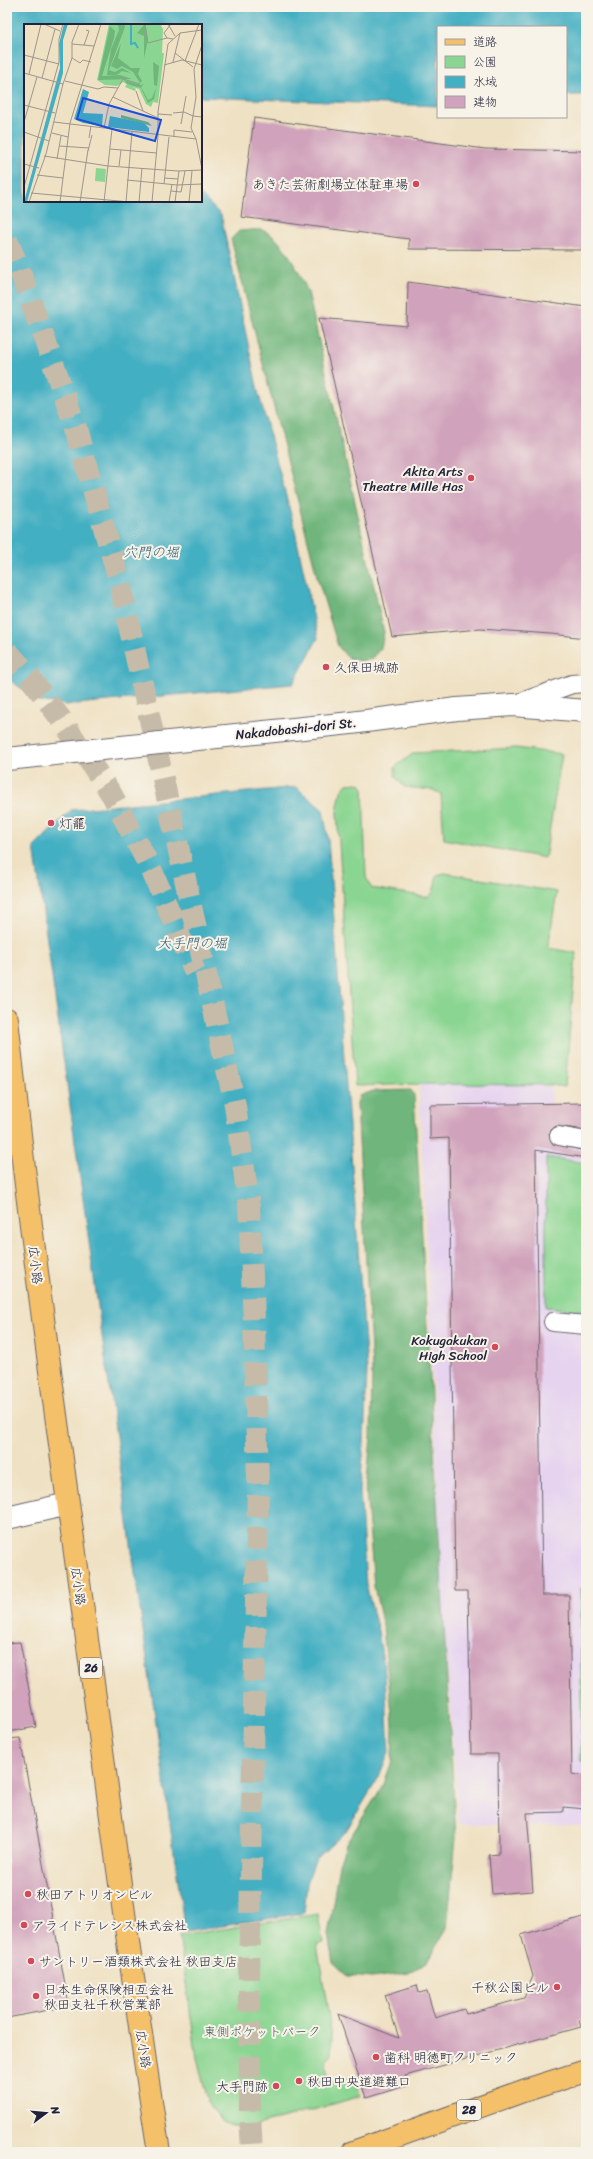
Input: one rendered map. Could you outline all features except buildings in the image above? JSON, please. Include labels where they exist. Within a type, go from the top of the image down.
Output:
[{"type":"main road","name":"広小路","points":[[7,1019],[22,1162],[138,2014],[159,2152]]},
{"type":"main road","name":"28","points":[[353,2152],[523,2091],[586,2072]]},
{"type":"street","name":"Nakadobashi-dori St.","points":[[7,759],[343,724],[457,709],[514,705],[586,711]]},
{"type":"street","points":[[7,1518],[68,1504]]},
{"type":"lane","points":[[514,705],[572,684],[586,683]]},
{"type":"lane","points":[[559,1136],[586,1141]]},
{"type":"lane","points":[[553,1322],[586,1325]]},
{"type":"shaded area","name":"Kokugakukan High School","points":[[419,1084],[551,1085],[552,1108],[586,1113],[586,1826],[459,1824],[442,1592]]},
{"type":"green space","points":[[239,231],[264,231],[278,241],[285,249],[301,276],[308,292],[384,632],[381,648],[371,659],[359,661],[347,657],[338,646],[318,580],[231,239]]},
{"type":"green space","points":[[516,748],[562,754],[545,858],[444,839],[441,794],[433,790],[404,787],[395,776],[395,767],[414,753]]},
{"type":"green space","points":[[358,783],[363,786],[366,877],[371,888],[428,897],[433,893],[437,875],[445,873],[557,892],[548,948],[576,953],[565,1087],[551,1085],[419,1084],[355,1086],[337,812],[341,791],[347,784]]},
{"type":"green space","points":[[411,1090],[414,1095],[456,1838],[447,1928],[427,1962],[409,1973],[372,1978],[347,1976],[333,1963],[328,1935],[339,1864],[346,1844],[384,1784],[392,1761],[393,1724],[383,1627],[374,1586],[366,1490],[371,1437],[372,1369],[357,1104],[359,1096],[373,1091]]},
{"type":"green space","points":[[546,1157],[586,1163],[586,1311],[546,1307]]},
{"type":"green space","points":[[581,1588],[586,1589],[586,1762],[581,1761]]},
{"type":"green space","name":"東側ポケットパーク","points":[[318,1914],[323,1943],[317,1944],[332,2037],[331,2054],[325,2060],[331,2082],[355,2076],[361,2096],[243,2130],[224,2123],[209,2105],[197,2058],[179,1936]]},
{"type":"water","name":"穴門の堀","points":[[7,7],[586,7],[586,95],[567,95],[567,26],[437,26],[437,106],[202,97],[202,24],[24,24],[24,202],[202,202],[202,196],[221,215],[258,391],[293,522],[318,638],[293,684],[65,705],[39,701],[11,681],[7,652]]},
{"type":"water","name":"大手門の堀","points":[[296,787],[323,810],[328,838],[367,1370],[364,1444],[360,1490],[366,1585],[378,1631],[385,1673],[389,1753],[379,1777],[346,1831],[315,1860],[307,1884],[304,1913],[185,1932],[34,847],[71,810]]},
{"type":"tunnel","points":[[7,240],[19,268],[75,425],[120,584],[235,1105],[249,1206],[254,1321],[258,1488],[249,1980],[250,2115],[252,2152]]},
{"type":"tunnel","points":[[7,651],[24,670],[61,719],[112,795],[152,871],[195,972]]},
{"type":"place","name":"あきた芸術劇場立体駐車場","points":[[416,184]]},
{"type":"place","name":"Akita Arts Theatre Mille Has","points":[[471,478]]},
{"type":"place","name":"久保田城跡","points":[[326,667]]},
{"type":"place","name":"灯籠","points":[[51,823]]},
{"type":"place","name":"Kokugakukan High School","points":[[495,1347]]},
{"type":"place","name":"秋田アトリオンビル","points":[[28,1894]]},
{"type":"place","name":"アライドテレシス株式会社","points":[[24,1925]]},
{"type":"place","name":"サントリー酒類株式会社 秋田支店","points":[[31,1961]]},
{"type":"place","name":"千秋公園ビル","points":[[557,1987]]},
{"type":"place","name":"日本生命保険相互会社 秋田支社千秋営業部","points":[[36,1996]]},
{"type":"place","name":"歯科 明徳町クリニック","points":[[376,2057]]},
{"type":"place","name":"秋田中央道避難口","points":[[299,2081]]},
{"type":"place","name":"大手門跡","points":[[276,2086]]}]
